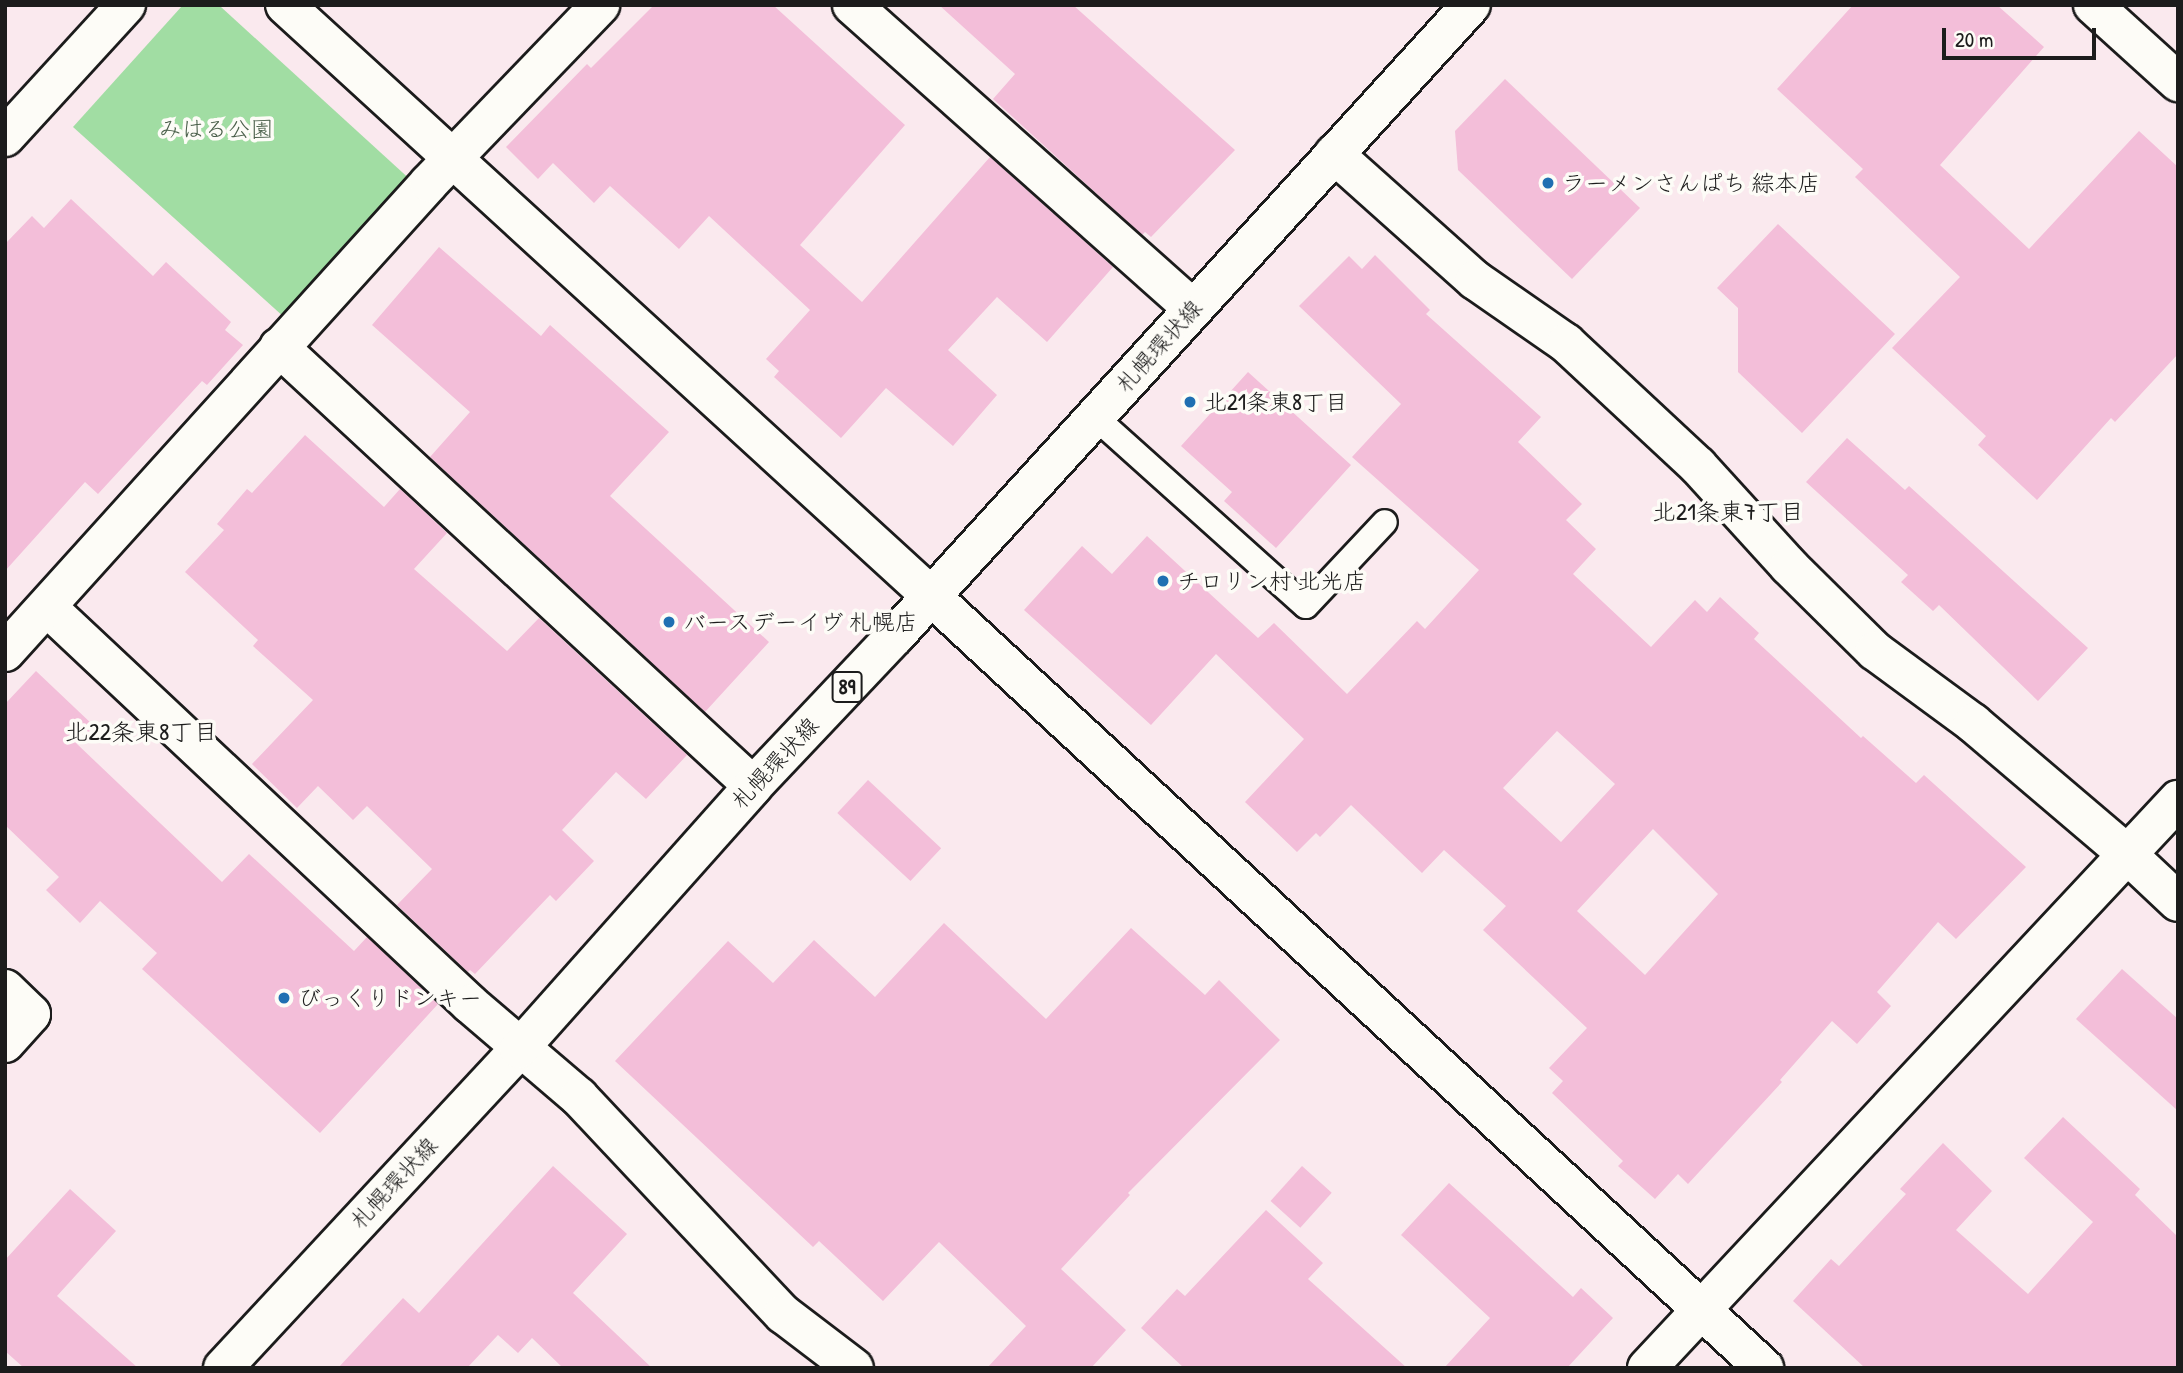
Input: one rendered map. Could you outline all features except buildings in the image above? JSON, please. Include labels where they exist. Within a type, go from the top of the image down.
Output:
[{"type":"street","points":[[5,136],[126,5]]},
{"type":"street","points":[[285,5],[932,596],[1763,1368]]},
{"type":"street","points":[[5,652],[279,346],[453,157],[600,5]]},
{"type":"street","points":[[852,5],[1192,309]]},
{"type":"street","name":"札幌環状線","points":[[222,1368],[519,1049],[753,786],[932,596],[1471,5]]},
{"type":"street","points":[[2093,5],[2178,82]]},
{"type":"street","points":[[1334,154],[1475,280],[1566,343],[1698,466],[1789,566],[1875,651],[1973,723],[2126,853],[2178,902]]},
{"type":"street","points":[[279,346],[753,786]]},
{"type":"street","points":[[47,607],[519,1049],[579,1097],[783,1314],[854,1368]]},
{"type":"street","points":[[1647,1368],[2178,800]]},
{"type":"street","points":[[5,989],[31,1014],[5,1043]]},
{"type":"lane","points":[[1095,417],[1306,607],[1385,522]]},
{"type":"green space","name":"みはる公園","points":[[182,6],[221,7],[414,183],[285,318],[73,127]]},
{"type":"place","name":"ラーメンさんぱち 綜本店","points":[[1548,183]]},
{"type":"place","name":"北21条東8丁目","points":[[1190,402]]},
{"type":"place","name":"チロリン村 北光店","points":[[1163,581]]},
{"type":"place","name":"バースデーイヴ 札幌店","points":[[669,622]]},
{"type":"place","name":"びっくりドンキー","points":[[284,998]]},
{"type":"district","name":"北21条東7丁目","points":[[1728,512]]},
{"type":"district","name":"北22条東8丁目","points":[[141,732]]}]
